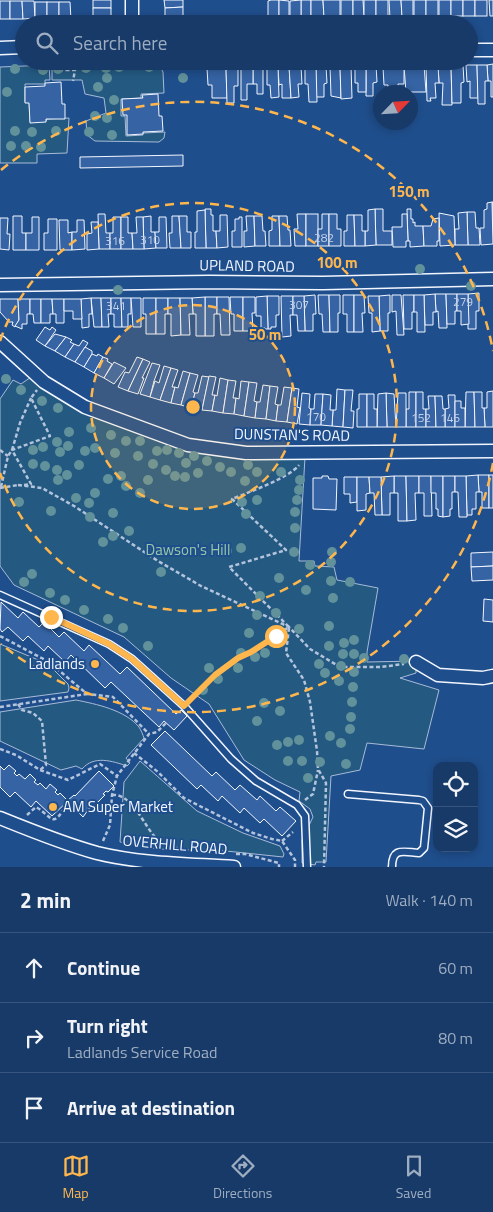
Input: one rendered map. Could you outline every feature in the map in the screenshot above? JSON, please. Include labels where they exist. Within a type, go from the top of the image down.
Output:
[{"type":"street","points":[[132,0],[132,15]]},
{"type":"street","points":[[0,48],[15,47]]},
{"type":"street","points":[[478,50],[493,50]]},
{"type":"street","name":"UPLAND ROAD","points":[[0,285],[209,282],[323,283],[493,279]]},
{"type":"street","name":"DUNSTAN'S ROAD","points":[[0,342],[44,382],[85,407],[188,445],[246,453],[493,451]]},
{"type":"street","points":[[416,662],[438,675],[483,678],[493,676]]},
{"type":"street","name":"OVERHILL ROAD","points":[[0,818],[44,836],[98,853],[140,861],[234,867]]},
{"type":"lane","points":[[0,595],[109,644],[132,659],[184,706],[217,744],[250,775],[272,791],[297,805],[305,816],[307,867]]},
{"type":"lane","points":[[348,794],[424,801],[428,808],[424,848],[419,853],[394,854],[392,867]]},
{"type":"path","points":[[55,70],[75,70],[73,81]]},
{"type":"path","points":[[12,450],[31,484],[0,488],[8,456],[12,450],[20,423],[31,398],[44,382]]},
{"type":"path","points":[[12,450],[50,436],[31,398]]},
{"type":"path","points":[[0,450],[8,456]]},
{"type":"path","points":[[307,453],[295,469],[282,477],[232,499],[286,550],[229,568],[310,649],[340,667],[380,667],[416,662]]},
{"type":"path","points":[[18,486],[42,488],[201,586],[289,627]]},
{"type":"path","points":[[184,706],[215,675],[238,658],[251,652],[289,627]]},
{"type":"path","points":[[289,627],[286,653],[304,680],[306,687],[310,702],[318,768],[313,794],[297,805]]},
{"type":"path","points":[[0,636],[49,662],[87,694]]},
{"type":"path","points":[[0,707],[87,694],[113,697],[149,734]]},
{"type":"path","points":[[18,704],[22,710],[33,713],[42,721],[46,765],[40,770]]},
{"type":"path","points":[[98,853],[110,825],[112,795],[117,776],[149,734],[157,732],[166,723]]},
{"type":"path","points":[[0,748],[16,755],[40,770],[68,780],[100,764],[117,776]]},
{"type":"path","points":[[134,753],[158,772],[184,798],[253,833],[282,841],[287,845],[295,860],[295,867]]},
{"type":"path","points":[[318,768],[326,783],[324,867]]},
{"type":"path","points":[[112,795],[125,798],[135,808],[157,840],[176,848],[193,852]]},
{"type":"path","points":[[34,808],[39,808],[48,818],[53,820],[59,817],[67,804]]},
{"type":"path","points":[[282,841],[293,832]]},
{"type":"path","points":[[236,854],[245,854],[279,863],[279,867]]},
{"type":"green space","points":[[15,66],[15,70],[49,70],[50,80],[45,80],[45,84],[25,84],[25,102],[29,102],[30,122],[69,118],[67,153],[37,154],[37,163],[0,163],[0,67]]},
{"type":"green space","points":[[52,70],[162,70],[164,93],[141,94],[141,98],[121,99],[121,116],[125,116],[126,136],[165,132],[164,138],[159,142],[95,141],[87,135],[86,121],[106,113],[104,98],[85,94],[82,80],[52,80]]},
{"type":"green space","name":"Dawson's Hill","points":[[34,375],[87,403],[186,440],[305,457],[299,561],[314,561],[315,566],[334,567],[337,580],[378,588],[367,662],[416,661],[416,673],[400,678],[439,690],[424,749],[367,743],[360,770],[331,776],[326,862],[316,862],[315,865],[302,863],[302,840],[313,817],[310,809],[299,801],[300,792],[275,780],[244,760],[209,704],[171,678],[124,637],[14,585],[0,566],[0,399],[13,380],[21,384]]},
{"type":"green space","points":[[0,644],[48,664],[68,684],[68,692],[0,701]]},
{"type":"green space","points":[[76,700],[118,712],[139,727],[144,738],[126,758],[130,763],[127,766],[103,760],[92,762],[82,769],[76,766],[61,770],[0,741],[0,712]]},
{"type":"green space","points":[[140,761],[197,811],[243,833],[280,846],[284,854],[283,857],[226,851],[158,849],[120,842],[124,782]]},
{"type":"building","points":[[93,0],[111,0],[111,8],[93,8]]},
{"type":"building","points":[[164,0],[183,0],[183,7],[165,8]]},
{"type":"building","points":[[279,0],[279,15],[268,15],[268,1]]},
{"type":"building","points":[[279,0],[289,1],[289,15],[279,15]]},
{"type":"building","points":[[301,0],[311,0],[311,15],[301,15]]},
{"type":"building","points":[[301,0],[301,15],[290,15],[290,1]]},
{"type":"building","points":[[311,0],[323,0],[324,15],[311,15]]},
{"type":"building","points":[[323,0],[340,0],[340,15],[324,15]]},
{"type":"building","points":[[341,0],[353,0],[353,15],[341,15]]},
{"type":"building","points":[[353,0],[363,0],[364,15],[353,15]]},
{"type":"building","points":[[364,0],[376,0],[376,15],[364,15]]},
{"type":"building","points":[[376,0],[388,0],[388,15],[376,15]]},
{"type":"building","points":[[389,0],[401,0],[402,15],[390,15]]},
{"type":"building","points":[[401,0],[413,0],[413,15],[402,15]]},
{"type":"building","points":[[414,0],[426,0],[426,15],[414,15]]},
{"type":"building","points":[[426,0],[438,0],[438,15],[426,15]]},
{"type":"building","points":[[439,0],[451,0],[451,15],[439,15]]},
{"type":"building","points":[[451,0],[463,0],[463,15],[451,15]]},
{"type":"building","points":[[463,0],[475,0],[475,15],[463,15]]},
{"type":"building","points":[[475,0],[487,0],[487,16],[475,15]]},
{"type":"building","points":[[489,0],[493,0],[493,16],[490,16]]},
{"type":"building","points":[[0,1],[10,1],[10,19],[0,19]]},
{"type":"building","points":[[10,1],[22,1],[23,15],[15,15],[15,19],[10,19]]},
{"type":"building","points":[[22,1],[34,1],[35,15],[23,15]]},
{"type":"building","points":[[35,2],[47,2],[47,15],[35,15]]},
{"type":"building","points":[[47,2],[59,2],[59,15],[47,15]]},
{"type":"building","points":[[59,2],[70,2],[71,15],[59,15]]},
{"type":"building","points":[[183,7],[183,15],[165,15],[165,8]]},
{"type":"building","points":[[93,8],[111,8],[111,15],[93,15]]},
{"type":"building","points":[[493,64],[493,97],[491,97],[491,81],[488,81],[487,65]]},
{"type":"building","points":[[478,65],[487,65],[488,81],[485,81],[485,104],[478,104]]},
{"type":"building","points":[[207,70],[226,70],[227,98],[212,98],[212,85],[208,85]]},
{"type":"building","points":[[226,70],[238,70],[238,86],[234,86],[234,103],[227,103]]},
{"type":"building","points":[[241,70],[253,70],[253,84],[247,84],[247,100],[241,100]]},
{"type":"building","points":[[253,70],[263,70],[263,94],[257,94],[257,84],[253,84]]},
{"type":"building","points":[[267,70],[278,70],[279,97],[271,98],[270,85],[267,85]]},
{"type":"building","points":[[278,70],[289,70],[291,98],[282,98],[282,84],[279,85]]},
{"type":"building","points":[[289,70],[301,70],[302,84],[298,84],[299,97],[291,98]]},
{"type":"building","points":[[305,70],[316,70],[317,102],[309,102],[308,84],[305,84]]},
{"type":"building","points":[[316,70],[326,70],[327,83],[324,84],[324,97],[316,97]]},
{"type":"building","points":[[330,70],[340,70],[341,98],[331,96]]},
{"type":"building","points":[[340,70],[351,70],[352,98],[341,99]]},
{"type":"building","points":[[355,70],[366,70],[366,92],[358,92],[358,83],[355,83]]},
{"type":"building","points":[[366,70],[376,70],[377,82],[373,83],[373,96],[366,96]]},
{"type":"building","points":[[383,70],[404,70],[404,84],[384,85]]},
{"type":"building","points":[[404,70],[424,70],[426,92],[418,92],[418,85],[405,85]]},
{"type":"building","points":[[426,70],[438,70],[439,83],[435,83],[436,98],[430,98],[431,101],[427,101]]},
{"type":"building","points":[[438,70],[451,70],[452,105],[442,105],[443,83],[439,83]]},
{"type":"building","points":[[451,70],[463,70],[464,82],[461,83],[461,103],[452,103]]},
{"type":"building","points":[[466,70],[477,70],[478,98],[470,98],[470,81],[467,82]]},
{"type":"building","points":[[61,82],[62,104],[65,104],[65,119],[46,119],[46,122],[30,123],[29,103],[25,103],[25,87],[45,86],[45,83]]},
{"type":"building","points":[[158,94],[159,116],[162,116],[163,131],[127,135],[127,115],[123,115],[122,99],[143,98],[142,95]]},
{"type":"building","points":[[183,155],[183,166],[80,168],[80,157]]},
{"type":"building","points":[[492,202],[493,202],[493,244]]},
{"type":"building","points":[[492,202],[493,244],[481,245],[480,228],[484,228],[484,210],[487,209],[487,203]]},
{"type":"building","points":[[205,209],[211,209],[211,215],[213,215],[213,231],[216,231],[217,248],[206,248]]},
{"type":"building","points":[[375,209],[383,209],[383,231],[392,231],[392,245],[376,245]]},
{"type":"building","points":[[375,209],[376,245],[365,246],[365,231],[368,231],[368,210]]},
{"type":"building","points":[[407,209],[411,209],[411,219],[413,219],[413,223],[415,222],[415,226],[423,226],[424,246],[410,247],[410,241],[408,241]]},
{"type":"building","points":[[205,210],[206,248],[195,248],[197,211]]},
{"type":"building","points":[[467,212],[475,212],[476,228],[479,228],[480,245],[468,245]]},
{"type":"building","points":[[467,212],[468,245],[455,245],[455,229],[459,229],[458,213]]},
{"type":"building","points":[[439,213],[454,216],[455,245],[440,246]]},
{"type":"building","points":[[98,214],[105,214],[106,233],[110,233],[110,249],[99,249]]},
{"type":"building","points":[[297,214],[306,214],[306,246],[295,246],[294,229],[298,229]]},
{"type":"building","points":[[306,214],[318,214],[318,246],[306,246]]},
{"type":"building","points":[[322,214],[329,214],[329,246],[318,246],[318,229],[322,229]]},
{"type":"building","points":[[329,214],[337,214],[337,229],[341,229],[341,246],[329,246]]},
{"type":"building","points":[[402,214],[407,214],[408,241],[406,241],[406,247],[393,247],[392,227],[402,227]]},
{"type":"building","points":[[220,215],[227,215],[228,247],[217,248],[216,231],[220,231]]},
{"type":"building","points":[[347,215],[354,215],[355,246],[344,246],[344,231],[347,231]]},
{"type":"building","points":[[354,215],[362,215],[362,231],[365,231],[365,246],[355,246]]},
{"type":"building","points":[[13,216],[22,216],[22,233],[26,233],[26,250],[13,250]]},
{"type":"building","points":[[151,216],[151,232],[155,232],[156,248],[144,249],[143,217]]},
{"type":"building","points":[[172,216],[179,216],[181,248],[170,248],[169,233],[172,233]]},
{"type":"building","points":[[179,216],[187,216],[187,232],[191,232],[191,248],[181,248]]},
{"type":"building","points":[[246,216],[254,216],[255,246],[244,247],[244,231],[247,231]]},
{"type":"building","points":[[254,216],[262,216],[266,246],[255,246]]},
{"type":"building","points":[[272,216],[279,216],[280,246],[269,246]]},
{"type":"building","points":[[279,216],[287,216],[291,246],[280,246]]},
{"type":"building","points":[[32,217],[39,217],[39,250],[26,250],[26,233],[32,233]]},
{"type":"building","points":[[113,217],[121,217],[121,249],[110,249]]},
{"type":"building","points":[[121,217],[128,217],[128,233],[132,233],[133,249],[121,249]]},
{"type":"building","points":[[136,217],[143,217],[144,249],[133,249],[132,233],[137,233]]},
{"type":"building","points":[[159,217],[166,217],[167,248],[156,248],[155,232],[159,232]]},
{"type":"building","points":[[239,217],[242,217],[242,247],[232,247],[232,231],[235,231],[235,219],[239,219]]},
{"type":"building","points":[[0,218],[8,218],[9,250],[0,249]]},
{"type":"building","points":[[439,218],[439,241],[437,241],[437,246],[424,246],[423,226],[431,226],[433,219]]},
{"type":"building","points":[[48,219],[57,219],[57,250],[44,250],[44,233],[48,233]]},
{"type":"building","points":[[59,220],[68,220],[68,233],[72,232],[72,250],[60,250]]},
{"type":"building","points":[[77,220],[84,220],[85,249],[72,250],[72,232],[77,232]]},
{"type":"building","points":[[91,222],[98,222],[99,249],[87,250],[87,234],[92,233]]},
{"type":"building","points":[[479,293],[476,329],[468,329],[468,294]]},
{"type":"building","points":[[435,294],[446,294],[447,328],[439,328]]},
{"type":"building","points":[[435,294],[436,312],[433,312],[433,325],[425,325],[424,295]]},
{"type":"building","points":[[446,294],[457,294],[455,324],[447,324]]},
{"type":"building","points":[[457,294],[468,294],[469,324],[461,325],[461,311],[457,311]]},
{"type":"building","points":[[315,295],[316,314],[313,314],[313,331],[305,331],[304,296]]},
{"type":"building","points":[[318,295],[329,295],[330,332],[323,332],[322,314],[319,314]]},
{"type":"building","points":[[329,295],[340,295],[338,332],[330,332]]},
{"type":"building","points":[[343,295],[354,295],[354,332],[347,332],[347,314],[343,314]]},
{"type":"building","points":[[354,295],[364,295],[365,313],[362,313],[363,332],[354,332]]},
{"type":"building","points":[[390,295],[388,331],[380,331],[379,296]]},
{"type":"building","points":[[392,295],[401,295],[404,335],[397,335],[396,311],[392,312]]},
{"type":"building","points":[[403,295],[414,295],[412,329],[404,329]]},
{"type":"building","points":[[414,295],[424,295],[425,332],[417,332],[417,312],[414,312]]},
{"type":"building","points":[[267,296],[279,296],[279,315],[276,315],[276,327],[271,327],[271,329],[268,329]]},
{"type":"building","points":[[267,296],[268,329],[265,329],[261,328],[261,316],[256,316],[256,297]]},
{"type":"building","points":[[281,296],[293,296],[293,315],[290,315],[291,336],[282,337]]},
{"type":"building","points":[[293,296],[304,296],[305,331],[298,331],[297,315],[293,315]]},
{"type":"building","points":[[368,296],[379,296],[380,331],[372,332],[372,313],[369,313]]},
{"type":"building","points":[[205,297],[217,297],[217,314],[214,314],[214,336],[205,336]]},
{"type":"building","points":[[205,297],[205,336],[196,336],[196,314],[193,314],[192,298]]},
{"type":"building","points":[[217,297],[229,297],[230,335],[221,335],[220,314],[217,314]]},
{"type":"building","points":[[230,297],[243,297],[243,331],[234,331],[234,314],[231,314]]},
{"type":"building","points":[[243,297],[255,297],[255,313],[252,313],[253,331],[243,331]]},
{"type":"building","points":[[91,298],[101,298],[102,327],[94,327]]},
{"type":"building","points":[[91,298],[92,314],[89,314],[89,327],[82,328],[81,299]]},
{"type":"building","points":[[101,298],[111,298],[111,314],[108,314],[109,327],[102,327]]},
{"type":"building","points":[[111,298],[121,298],[122,327],[114,327],[114,314],[111,314]]},
{"type":"building","points":[[121,298],[131,298],[131,314],[128,314],[128,327],[122,327]]},
{"type":"building","points":[[131,298],[141,298],[141,327],[133,327]]},
{"type":"building","points":[[143,298],[156,298],[156,334],[146,334],[146,314],[143,314]]},
{"type":"building","points":[[156,298],[168,298],[168,314],[165,314],[165,334],[156,334]]},
{"type":"building","points":[[168,298],[180,298],[181,335],[171,336],[171,314],[168,314]]},
{"type":"building","points":[[180,298],[192,298],[193,314],[189,314],[190,335],[181,335]]},
{"type":"building","points":[[0,299],[18,299],[19,320],[15,327],[12,325],[13,322],[9,322],[0,312]]},
{"type":"building","points":[[18,299],[30,299],[30,314],[27,314],[27,324],[22,324],[22,329],[15,326],[19,320]]},
{"type":"building","points":[[30,299],[41,299],[41,323],[34,323],[33,314],[30,314]]},
{"type":"building","points":[[41,299],[52,299],[53,314],[50,314],[50,323],[41,323]]},
{"type":"building","points":[[52,299],[64,299],[64,323],[56,323]]},
{"type":"building","points":[[64,299],[81,299],[82,319],[73,319],[73,311],[64,311]]},
{"type":"building","points":[[45,327],[50,330],[52,327],[56,330],[45,346],[36,340]]},
{"type":"building","points":[[55,334],[66,337],[55,351],[45,346]]},
{"type":"building","points":[[66,337],[72,340],[70,342],[74,344],[65,357],[55,351]]},
{"type":"building","points":[[83,340],[88,343],[75,362],[65,357],[74,344],[79,346]]},
{"type":"building","points":[[85,347],[92,351],[92,354],[84,367],[75,362]]},
{"type":"building","points":[[92,354],[97,356],[98,354],[103,357],[94,373],[84,367]]},
{"type":"building","points":[[103,357],[112,364],[104,378],[94,373]]},
{"type":"building","points":[[137,357],[143,359],[128,391],[118,387],[125,372],[129,373]]},
{"type":"building","points":[[143,359],[150,362],[142,378],[144,378],[138,394],[128,391]]},
{"type":"building","points":[[114,362],[126,368],[114,384],[104,378]]},
{"type":"building","points":[[152,363],[160,365],[150,397],[140,394]]},
{"type":"building","points":[[164,366],[171,368],[160,400],[150,397],[155,381],[159,383]]},
{"type":"building","points":[[171,368],[178,370],[172,387],[175,387],[171,403],[160,400]]},
{"type":"building","points":[[183,371],[190,373],[181,405],[171,403],[175,387],[178,388]]},
{"type":"building","points":[[190,373],[198,375],[191,408],[181,405]]},
{"type":"building","points":[[202,376],[209,377],[202,410],[191,408],[195,393],[198,393]]},
{"type":"building","points":[[209,376],[216,377],[212,395],[215,395],[212,411],[202,410]]},
{"type":"building","points":[[220,378],[228,380],[223,413],[212,411]]},
{"type":"building","points":[[228,380],[236,381],[233,398],[236,398],[234,414],[223,413]]},
{"type":"building","points":[[241,381],[249,382],[244,416],[234,414],[236,398],[239,399]]},
{"type":"building","points":[[249,382],[257,383],[254,401],[257,402],[255,418],[244,416]]},
{"type":"building","points":[[263,385],[270,386],[266,419],[255,418],[257,402],[260,402]]},
{"type":"building","points":[[270,386],[278,387],[275,404],[278,405],[276,421],[266,419]]},
{"type":"building","points":[[284,387],[292,388],[287,422],[276,421],[278,405],[281,405]]},
{"type":"building","points":[[292,388],[299,389],[297,407],[300,408],[297,424],[287,422]]},
{"type":"building","points":[[337,389],[345,390],[343,427],[332,426],[333,410],[336,410]]},
{"type":"building","points":[[345,390],[353,390],[351,411],[354,411],[353,428],[343,427]]},
{"type":"building","points":[[493,391],[493,427],[485,427],[484,408],[487,408],[487,392]]},
{"type":"building","points":[[409,392],[416,392],[416,427],[406,427],[406,409],[409,409]]},
{"type":"building","points":[[416,392],[423,392],[423,409],[426,409],[426,427],[416,427]]},
{"type":"building","points":[[466,392],[474,392],[475,427],[465,427]]},
{"type":"building","points":[[474,392],[482,392],[485,427],[475,427]]},
{"type":"building","points":[[302,393],[310,394],[310,425],[299,424]]},
{"type":"building","points":[[386,393],[394,394],[396,427],[387,427]]},
{"type":"building","points":[[386,393],[387,427],[377,427],[378,394]]},
{"type":"building","points":[[398,393],[406,393],[406,427],[396,427]]},
{"type":"building","points":[[315,394],[323,394],[321,425],[310,425],[311,409],[314,409]]},
{"type":"building","points":[[323,394],[331,395],[330,410],[333,410],[332,426],[321,425]]},
{"type":"building","points":[[359,394],[367,394],[367,427],[357,427]]},
{"type":"building","points":[[367,394],[374,394],[374,409],[377,409],[377,427],[367,427]]},
{"type":"building","points":[[448,395],[455,395],[455,427],[445,427],[445,409],[449,408]]},
{"type":"building","points":[[428,396],[435,396],[436,427],[426,427],[426,409],[429,409]]},
{"type":"building","points":[[435,396],[442,396],[443,409],[445,409],[445,427],[436,427]]},
{"type":"building","points":[[455,401],[461,401],[461,408],[465,408],[465,427],[455,427]]},
{"type":"building","points":[[478,475],[489,475],[489,508],[482,508],[482,492],[479,492]]},
{"type":"building","points":[[478,475],[479,492],[476,492],[476,509],[472,509],[472,515],[467,515],[466,476]]},
{"type":"building","points":[[489,475],[493,475],[493,508],[489,508]]},
{"type":"building","points":[[322,476],[328,476],[329,479],[337,479],[336,510],[313,509],[313,478],[322,478]]},
{"type":"building","points":[[394,476],[406,476],[407,521],[398,521],[398,493],[394,493]]},
{"type":"building","points":[[394,476],[394,493],[390,493],[390,515],[382,515],[381,477]]},
{"type":"building","points":[[406,476],[419,476],[419,493],[415,493],[416,520],[407,521]]},
{"type":"building","points":[[419,476],[431,476],[432,516],[424,516],[424,493],[419,493]]},
{"type":"building","points":[[431,476],[443,476],[443,517],[438,516],[436,493],[431,493]]},
{"type":"building","points":[[443,476],[455,476],[455,492],[452,492],[450,516],[443,517]]},
{"type":"building","points":[[455,476],[466,476],[467,517],[459,517],[458,492],[455,492]]},
{"type":"building","points":[[344,477],[357,477],[357,502],[350,503],[350,494],[344,494]]},
{"type":"building","points":[[357,477],[369,477],[370,493],[366,494],[366,510],[357,511]]},
{"type":"building","points":[[369,477],[381,477],[382,515],[375,515],[374,493],[370,493]]},
{"type":"building","points":[[493,552],[493,566],[471,567],[471,553]]},
{"type":"building","points":[[493,566],[493,580],[472,581],[471,567]]},
{"type":"building","points":[[484,599],[493,600],[493,622],[483,621]]},
{"type":"building","name":"Ladlands","points":[[1,602],[18,618],[23,612],[39,627],[44,622],[59,637],[64,632],[84,651],[89,645],[120,674],[127,667],[176,714],[181,710],[187,716],[174,730],[164,721],[159,727],[111,682],[105,688],[71,655],[65,662],[48,646],[44,651],[28,636],[23,641],[8,627],[2,632],[0,629]]},
{"type":"building","points":[[165,731],[212,776],[216,772],[235,790],[240,785],[257,800],[260,796],[276,811],[280,807],[296,821],[282,836],[264,819],[260,823],[244,808],[240,813],[222,796],[218,801],[201,785],[197,789],[151,745]]},
{"type":"building","points":[[9,765],[16,771],[14,773],[17,776],[19,774],[25,779],[30,774],[38,785],[40,783],[46,789],[50,784],[57,790],[55,792],[58,795],[60,793],[68,801],[52,816],[36,801],[31,807],[15,792],[10,797],[0,787],[0,766],[4,770]]},
{"type":"building","points":[[99,771],[114,786],[103,794],[105,795],[93,807],[91,806],[83,817],[67,801],[75,796]]},
{"type":"place","name":"Ladlands","points":[[95,664]]},
{"type":"place","name":"AM Super Market","points":[[53,807]]},
{"type":"route","points":[[51,617],[109,644],[132,659],[184,706],[215,675],[238,658],[276,636]]}]
